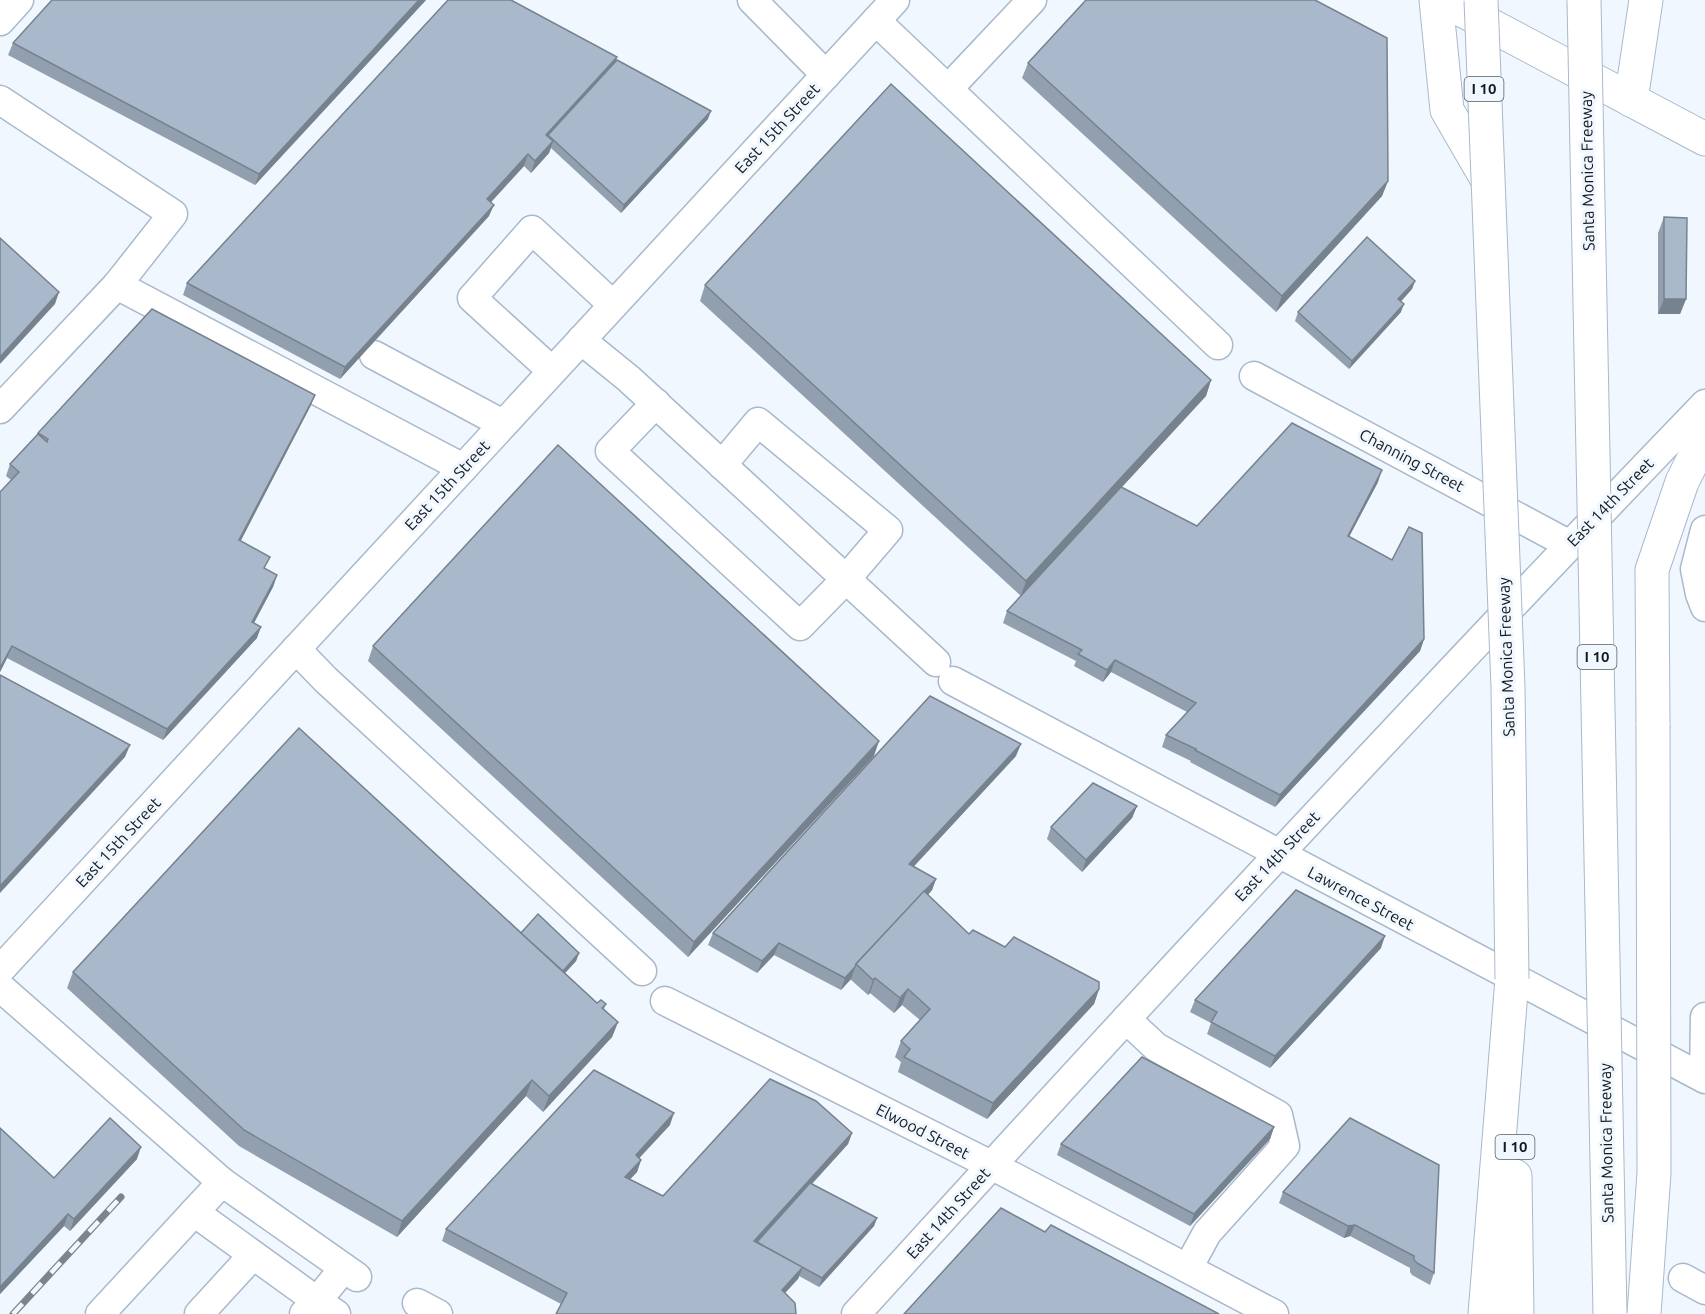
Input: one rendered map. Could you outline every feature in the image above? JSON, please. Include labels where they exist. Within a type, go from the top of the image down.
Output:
[{"type":"main road","points":[[1436,0],[1447,110],[1487,179]]},
{"type":"main road","points":[[1443,0],[1705,139]]},
{"type":"main road","name":"Santa Monica Freeway","points":[[1481,0],[1508,687],[1517,1314]]},
{"type":"main road","name":"Santa Monica Freeway","points":[[1584,0],[1610,1314]]},
{"type":"main road","points":[[1631,100],[1646,0]]},
{"type":"main road","points":[[1644,1314],[1654,1173],[1652,570],[1682,482],[1705,436]]},
{"type":"main road","points":[[1485,1314],[1512,980]]},
{"type":"street","points":[[0,21],[19,0]]},
{"type":"street","points":[[752,0],[826,75]]},
{"type":"street","name":"East 15th Street","points":[[0,970],[895,0]]},
{"type":"street","points":[[948,89],[1032,0]]},
{"type":"street","points":[[876,21],[1218,345]]},
{"type":"street","points":[[0,100],[173,214],[117,285],[0,409]]},
{"type":"street","points":[[552,371],[472,298],[532,230],[613,305]]},
{"type":"street","points":[[117,285],[463,468]]},
{"type":"street","name":"Lawrence Street","points":[[581,340],[630,379],[945,672],[1278,854],[1704,1078]]},
{"type":"street","points":[[374,355],[503,424]]},
{"type":"street","name":"Channing Street","points":[[1254,376],[1570,544]]},
{"type":"street","points":[[656,404],[610,451],[800,626],[846,579],[888,530],[758,422],[722,465]]},
{"type":"street","name":"East 14th Street","points":[[856,1314],[1278,854],[1705,404]]},
{"type":"street","points":[[1705,530],[1695,568],[1705,607]]},
{"type":"street","points":[[296,649],[326,680],[642,972]]},
{"type":"street","points":[[0,987],[222,1182],[351,1273],[319,1310],[194,1212]]},
{"type":"street","name":"Elwood Street","points":[[665,1000],[991,1165],[1274,1314]]},
{"type":"street","points":[[1704,1078],[1705,1017]]},
{"type":"street","points":[[1126,1019],[1156,1047],[1278,1115],[1285,1146],[1207,1233],[1188,1268]]},
{"type":"street","points":[[100,1314],[222,1182]]},
{"type":"street","points":[[199,1314],[253,1256]]},
{"type":"building","points":[[52,0],[419,0],[259,174],[13,43]]},
{"type":"building","points":[[448,0],[511,0],[617,57],[546,135],[553,141],[535,161],[528,154],[487,199],[494,205],[345,367],[187,283]]},
{"type":"building","points":[[1086,0],[1315,0],[1387,38],[1388,181],[1282,296],[1028,63]]},
{"type":"building","points":[[617,60],[711,111],[624,205],[548,135]]},
{"type":"building","points":[[891,84],[1211,380],[1026,581],[705,285]]},
{"type":"building","points":[[1664,217],[1687,218],[1686,299],[1664,299]]},
{"type":"building","points":[[1367,237],[1415,281],[1398,299],[1404,304],[1352,361],[1298,312]]},
{"type":"building","points":[[0,238],[59,292],[0,357]]},
{"type":"building","points":[[152,309],[315,395],[239,540],[270,557],[264,568],[277,575],[252,622],[261,627],[167,729],[12,646],[0,668],[0,492],[19,472],[10,464],[38,434],[47,442],[48,439],[38,433]]},
{"type":"building","points":[[1292,423],[1382,470],[1348,536],[1392,560],[1409,527],[1422,533],[1424,639],[1280,795],[1166,735],[1196,703],[1115,660],[1107,670],[1078,654],[1082,650],[1007,611],[1121,487],[1197,526]]},
{"type":"building","points":[[558,445],[879,741],[694,942],[373,646]]},
{"type":"building","points":[[0,675],[130,745],[0,886]]},
{"type":"building","points":[[930,696],[1021,744],[909,864],[936,879],[845,978],[779,943],[762,961],[713,933]]},
{"type":"building","points":[[299,728],[597,1003],[601,1000],[606,1004],[602,1008],[618,1022],[549,1096],[532,1080],[402,1221],[244,1130],[73,972]]},
{"type":"building","points":[[1093,783],[1137,806],[1086,860],[1051,827]]},
{"type":"building","points":[[1296,890],[1385,936],[1275,1056],[1211,1022],[1217,1012],[1195,1000]]},
{"type":"building","points":[[924,891],[969,934],[973,930],[1005,947],[1014,937],[1099,982],[1099,989],[993,1103],[904,1057],[910,1049],[901,1041],[930,1009],[908,989],[900,998],[875,978],[873,980],[856,964]]},
{"type":"building","points":[[538,914],[579,953],[563,971],[521,933]]},
{"type":"building","points":[[1142,1057],[1274,1127],[1194,1214],[1061,1144]]},
{"type":"building","points":[[594,1070],[674,1113],[636,1155],[641,1160],[625,1177],[663,1196],[770,1079],[816,1101],[852,1133],[754,1241],[803,1267],[782,1290],[795,1303],[796,1314],[556,1314],[567,1293],[446,1229]]},
{"type":"building","points":[[110,1118],[141,1147],[74,1219],[68,1214],[0,1287],[0,1128],[54,1178]]},
{"type":"building","points":[[1350,1118],[1439,1165],[1434,1273],[1417,1263],[1414,1256],[1355,1225],[1348,1226],[1283,1192]]},
{"type":"building","points":[[810,1183],[877,1218],[822,1278],[757,1242]]},
{"type":"building","points":[[1001,1208],[1045,1232],[1051,1225],[1219,1314],[904,1314]]},
{"type":"railway","points":[[13,1314],[121,1197]]}]
